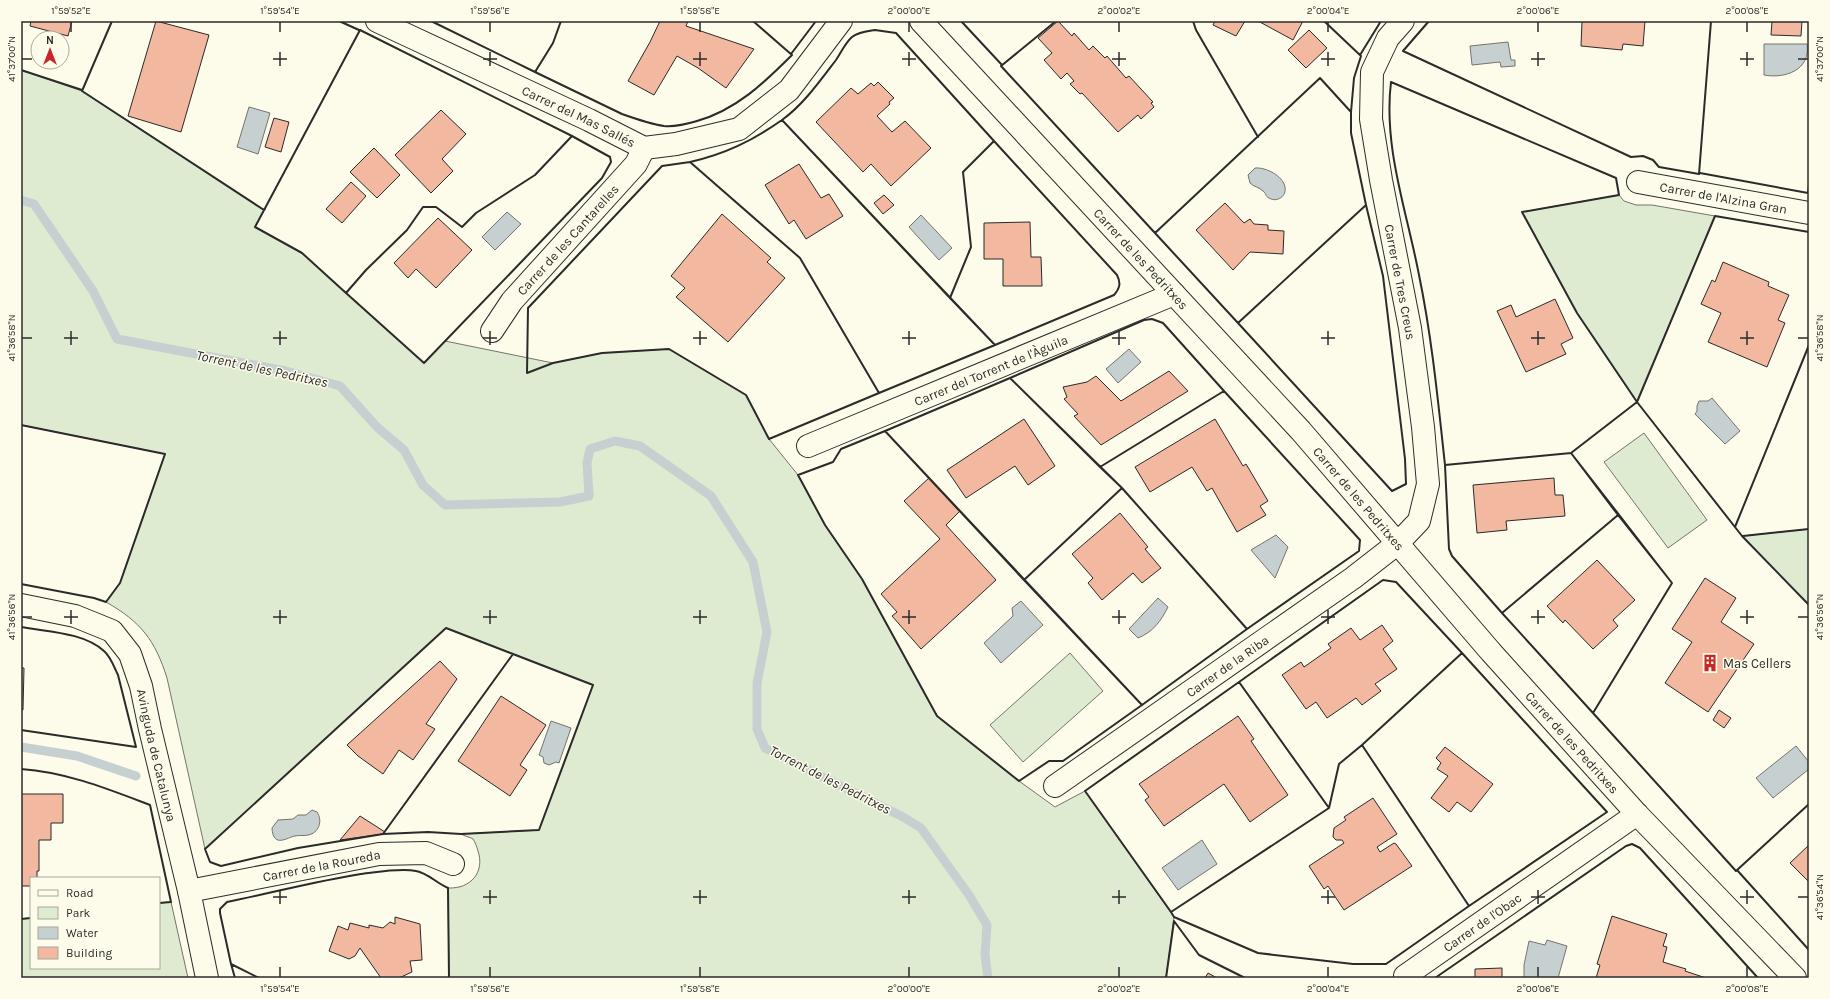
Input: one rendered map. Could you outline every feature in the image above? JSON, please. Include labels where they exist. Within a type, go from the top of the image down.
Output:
[{"type":"street","name":"Carrer del Mas Sallés","points":[[377,21],[589,120],[644,148],[676,144],[739,129],[790,90],[840,21]]},
{"type":"street","name":"Carrer de les Pedritxes","points":[[921,21],[1301,431],[1491,652],[1637,814],[1795,978]]},
{"type":"street","name":"Carrer de Tres Creus","points":[[1398,543],[1419,521],[1428,484],[1423,427],[1410,328],[1381,180],[1371,119],[1372,72],[1388,38],[1403,21]]},
{"type":"street","name":"Carrer de les Cantarelles","points":[[492,331],[512,301],[636,164],[644,148]]},
{"type":"street","name":"Carrer de l'Alzina Gran","points":[[1638,182],[1809,213]]},
{"type":"street","name":"Carrer del Torrent de l'Àguila","points":[[808,446],[1174,294]]},
{"type":"street","name":"Carrer de la Riba","points":[[1055,786],[1353,578],[1398,543]]},
{"type":"street","name":"Avinguda de Catalunya","points":[[21,605],[75,616],[112,631],[130,654],[141,686],[189,891],[207,978]]},
{"type":"street","name":"Carrer de l'Obac","points":[[1404,976],[1637,814]]},
{"type":"street","name":"Carrer de la Roureda","points":[[189,891],[379,854],[426,854],[453,864]]},
{"type":"green space","points":[[21,70],[82,91],[264,210],[255,227],[302,253],[424,363],[445,341],[553,363],[602,353],[669,349],[746,395],[769,439],[798,475],[825,525],[862,579],[937,716],[1019,781],[1055,807],[1085,791],[1174,917],[1166,978],[449,978],[448,888],[463,886],[469,882],[474,878],[480,866],[480,859],[474,840],[461,834],[539,830],[593,685],[446,628],[205,849],[167,678],[162,665],[152,643],[138,625],[118,609],[106,602],[120,583],[165,454],[21,425]]},
{"type":"green space","points":[[1619,195],[1624,201],[1636,205],[1652,205],[1715,216],[1637,402],[1577,313],[1522,212]]},
{"type":"green space","points":[[1644,433],[1707,520],[1668,548],[1604,462]]},
{"type":"green space","points":[[1809,529],[1809,605],[1742,536]]},
{"type":"green space","points":[[1070,653],[1103,691],[1023,762],[990,725]]},
{"type":"green space","points":[[171,902],[188,978],[21,978],[21,919],[30,918],[30,969],[160,969],[160,903]]},
{"type":"water","points":[[1508,42],[1511,60],[1515,60],[1515,66],[1501,67],[1500,62],[1472,65],[1470,46]]},
{"type":"water","points":[[1764,44],[1807,44],[1805,60],[1795,71],[1788,74],[1780,76],[1764,75]]},
{"type":"water","points":[[249,107],[270,113],[258,154],[237,147]]},
{"type":"water","points":[[1255,168],[1269,171],[1281,179],[1284,183],[1285,190],[1281,198],[1275,200],[1272,199],[1250,183],[1248,175]]},
{"type":"water","points":[[507,212],[521,224],[495,250],[482,237]]},
{"type":"water","points":[[921,215],[952,248],[939,260],[909,227]]},
{"type":"water","points":[[1129,349],[1141,362],[1118,383],[1106,369]]},
{"type":"water","points":[[1712,398],[1740,431],[1725,444],[1695,414],[1699,401],[1708,401]]},
{"type":"water","points":[[1276,535],[1288,547],[1275,578],[1251,550]]},
{"type":"water","points":[[1158,598],[1168,607],[1156,626],[1148,633],[1138,638],[1129,629]]},
{"type":"water","points":[[1021,601],[1043,625],[1001,663],[984,643],[1013,616],[1012,608]]},
{"type":"water","points":[[551,721],[571,728],[559,763],[556,762],[549,765],[544,763],[543,757],[539,755]]},
{"type":"water","points":[[1796,746],[1809,762],[1809,769],[1773,798],[1756,778]]},
{"type":"water","points":[[312,810],[317,812],[320,819],[319,826],[315,832],[308,835],[295,836],[281,840],[275,838],[272,828],[278,820],[293,819],[298,815],[306,815]]},
{"type":"water","points":[[1202,840],[1217,864],[1178,890],[1162,868]]},
{"type":"water","points":[[1547,940],[1567,946],[1558,978],[1524,978],[1524,965],[1529,941],[1545,945]]},
{"type":"building","points":[[31,21],[72,21],[70,30],[45,30],[30,26]]},
{"type":"building","points":[[156,21],[209,35],[181,132],[128,116]]},
{"type":"building","points":[[660,21],[688,21],[686,26],[754,49],[726,88],[698,68],[677,56],[654,95],[628,81]]},
{"type":"building","points":[[1058,21],[1072,36],[1074,33],[1089,50],[1093,46],[1105,58],[1107,56],[1126,78],[1129,76],[1153,102],[1151,103],[1154,107],[1141,119],[1138,115],[1118,132],[1082,93],[1080,94],[1070,84],[1074,81],[1067,73],[1061,79],[1044,60],[1052,53],[1038,38]]},
{"type":"building","points":[[1215,21],[1245,21],[1236,36],[1213,25]]},
{"type":"building","points":[[1258,21],[1303,21],[1293,40]]},
{"type":"building","points":[[1582,21],[1645,21],[1643,46],[1623,44],[1622,50],[1581,46]]},
{"type":"building","points":[[1772,21],[1802,21],[1801,36],[1771,35]]},
{"type":"building","points":[[1309,30],[1327,48],[1306,68],[1288,50]]},
{"type":"building","points":[[878,82],[894,98],[889,102],[890,104],[877,116],[892,132],[905,121],[931,148],[891,186],[871,164],[863,172],[816,122],[851,88],[858,94],[871,83],[874,86]]},
{"type":"building","points":[[441,110],[466,134],[442,159],[453,171],[431,193],[395,155]]},
{"type":"building","points":[[274,118],[289,122],[281,152],[265,147]]},
{"type":"building","points":[[374,148],[400,175],[377,198],[350,172]]},
{"type":"building","points":[[799,164],[821,198],[829,194],[843,216],[806,239],[794,220],[789,224],[765,185]]},
{"type":"building","points":[[351,182],[366,196],[342,223],[326,209]]},
{"type":"building","points":[[884,195],[894,205],[883,214],[874,203]]},
{"type":"building","points":[[1225,203],[1244,223],[1250,219],[1254,224],[1268,225],[1268,230],[1284,231],[1283,254],[1250,252],[1233,270],[1196,230]]},
{"type":"building","points":[[722,214],[771,258],[767,262],[785,278],[728,342],[676,297],[685,288],[671,276]]},
{"type":"building","points":[[438,218],[472,250],[436,288],[416,269],[408,278],[394,263]]},
{"type":"building","points":[[1030,222],[1031,257],[1041,257],[1042,286],[1003,286],[1003,259],[984,259],[984,223]]},
{"type":"building","points":[[1723,262],[1769,282],[1768,286],[1789,295],[1778,320],[1785,323],[1767,367],[1708,342],[1721,313],[1701,304],[1712,280],[1715,282]]},
{"type":"building","points":[[1555,299],[1573,338],[1561,344],[1566,354],[1526,372],[1497,311],[1511,305],[1516,317]]},
{"type":"building","points":[[1169,371],[1188,391],[1101,445],[1074,416],[1078,414],[1064,399],[1067,397],[1063,387],[1087,382],[1096,376],[1121,401]]},
{"type":"building","points":[[1024,419],[1055,466],[1028,485],[1015,466],[966,498],[947,470]]},
{"type":"building","points":[[1215,419],[1243,466],[1246,464],[1268,501],[1260,506],[1266,515],[1237,532],[1212,488],[1207,491],[1192,467],[1150,492],[1135,467]]},
{"type":"building","points":[[929,478],[960,511],[946,525],[996,580],[921,649],[892,616],[897,612],[881,594],[940,539],[904,501]]},
{"type":"building","points":[[1554,478],[1555,495],[1563,495],[1565,516],[1506,521],[1507,530],[1477,533],[1473,485]]},
{"type":"building","points":[[1120,513],[1148,547],[1145,549],[1161,568],[1142,583],[1133,573],[1102,600],[1088,583],[1093,578],[1072,554]]},
{"type":"building","points":[[1597,560],[1635,600],[1613,620],[1618,626],[1593,649],[1565,620],[1563,623],[1547,606]]},
{"type":"building","name":"Mas Cellers","points":[[1705,578],[1736,598],[1721,622],[1754,644],[1708,712],[1665,683],[1692,642],[1672,629]]},
{"type":"building","points":[[1382,625],[1393,641],[1383,649],[1397,669],[1375,684],[1381,691],[1362,705],[1356,698],[1327,718],[1316,702],[1306,709],[1282,675],[1301,662],[1304,667],[1331,648],[1328,644],[1351,628],[1360,640]]},
{"type":"building","points":[[440,661],[457,679],[426,724],[435,729],[413,760],[399,750],[383,774],[358,756],[347,745]]},
{"type":"building","points":[[21,668],[24,668],[23,710],[21,710]]},
{"type":"building","points":[[501,696],[546,725],[520,765],[527,770],[510,796],[458,761]]},
{"type":"building","points":[[1719,710],[1731,718],[1724,728],[1713,720]]},
{"type":"building","points":[[1238,716],[1254,739],[1251,741],[1288,795],[1250,822],[1224,784],[1164,826],[1145,800],[1149,797],[1139,784]]},
{"type":"building","points":[[1445,747],[1493,784],[1471,812],[1457,802],[1449,812],[1431,798],[1448,776],[1437,769],[1441,763],[1436,758]]},
{"type":"building","points":[[21,794],[63,794],[63,823],[51,823],[51,840],[39,840],[39,871],[37,871],[37,877],[30,877],[30,886],[21,886]]},
{"type":"building","points":[[1373,798],[1397,834],[1377,847],[1380,852],[1394,843],[1396,844],[1412,866],[1344,910],[1328,886],[1324,889],[1309,866],[1344,843],[1342,840],[1336,840],[1333,837],[1334,828],[1346,820],[1344,817]]},
{"type":"building","points":[[360,816],[385,832],[383,834],[340,840]]},
{"type":"building","points":[[1809,845],[1809,882],[1790,863]]},
{"type":"building","points":[[1612,916],[1667,934],[1663,946],[1667,947],[1663,962],[1686,969],[1685,971],[1706,978],[1596,978],[1600,965],[1597,964]]},
{"type":"building","points":[[395,917],[420,924],[422,960],[410,961],[412,972],[399,978],[381,978],[360,948],[355,956],[349,959],[329,951],[338,926],[348,930],[350,923],[369,928],[369,925],[383,928],[390,922],[395,924]]},
{"type":"building","points":[[1502,968],[1502,978],[1475,978],[1475,969]]},
{"type":"building","points":[[1208,973],[1217,978],[1205,978]]},
{"type":"waterway","name":"Torrent de les Pedritxes","points":[[21,200],[34,204],[93,291],[117,339],[286,371],[340,386],[377,427],[404,450],[423,485],[445,505],[560,502],[589,496],[587,463],[590,449],[615,441],[640,446],[711,496],[753,562],[767,632],[757,683],[757,729],[765,748],[903,817],[921,828],[969,895],[987,925],[985,955],[988,978]]},
{"type":"waterway","points":[[21,747],[77,756],[136,776]]},
{"type":"wall","points":[[112,21],[82,91],[264,210],[265,209]]},
{"type":"wall","points":[[339,21],[359,30]]},
{"type":"wall","points":[[431,21],[535,72],[536,71]]},
{"type":"wall","points":[[561,21],[553,43],[535,72],[622,114],[648,123],[668,126],[693,122],[711,116],[737,103],[771,76],[792,55],[753,21]]},
{"type":"wall","points":[[791,54],[816,21]]},
{"type":"wall","points":[[961,21],[1002,65]]},
{"type":"wall","points":[[1056,21],[1001,66],[1155,233]]},
{"type":"wall","points":[[1193,21],[1196,30],[1258,137]]},
{"type":"wall","points":[[1324,21],[1361,56],[1354,78],[1351,112]]},
{"type":"wall","points":[[1360,55],[1381,21]]},
{"type":"wall","points":[[1429,21],[1403,51],[1631,157],[1643,156],[1653,160],[1659,167],[1699,174],[1711,21]]},
{"type":"wall","points":[[360,30],[572,136],[535,175],[476,213],[462,227],[436,207],[423,207],[407,230],[366,270],[346,293],[302,253],[255,227],[360,30]]},
{"type":"wall","points":[[875,30],[896,33],[994,141],[963,172],[971,247],[950,298],[782,120],[790,114],[811,92],[854,35],[875,30]]},
{"type":"wall","points":[[21,70],[82,90]]},
{"type":"wall","points":[[1320,78],[1351,112],[1351,133],[1366,205],[1238,323],[1155,233],[1320,78]]},
{"type":"wall","points":[[1391,82],[1616,178],[1619,195],[1522,212],[1577,313],[1637,402],[1571,453],[1445,465],[1428,322],[1393,155],[1389,106],[1391,82]]},
{"type":"wall","points":[[782,120],[995,345],[879,393],[800,258],[690,162],[703,159],[738,146],[782,120]]},
{"type":"wall","points":[[572,136],[610,157],[611,162],[602,178],[424,363],[346,293],[366,270],[407,230],[423,207],[436,207],[462,227],[476,213],[535,175],[572,136]]},
{"type":"wall","points":[[994,141],[1117,275],[1119,281],[1119,288],[1114,295],[995,345],[950,298],[971,247],[963,172],[994,141]]},
{"type":"wall","points":[[690,162],[800,258],[879,393],[769,439],[746,395],[669,349],[602,353],[553,363],[527,373],[528,308],[662,166],[690,162]]},
{"type":"wall","points":[[1700,173],[1808,193],[1809,185]]},
{"type":"wall","points":[[1366,205],[1383,276],[1405,459],[1406,484],[1392,491],[1238,323],[1366,205]]},
{"type":"wall","points":[[1637,402],[1715,216],[1809,232]]},
{"type":"wall","points":[[1152,319],[1163,323],[1224,391],[1100,467],[1010,378],[1144,320],[1152,319]]},
{"type":"wall","points":[[1735,527],[1809,345]]},
{"type":"wall","points":[[1010,378],[1122,488],[1024,580],[885,431],[1010,378]]},
{"type":"wall","points":[[1224,391],[1360,540],[1359,551],[1247,629],[1122,488],[1100,467],[1224,391]]},
{"type":"wall","points":[[1636,403],[1637,402],[1742,536],[1809,605]]},
{"type":"wall","points":[[21,425],[165,454],[120,583],[106,602],[94,598],[21,584]]},
{"type":"wall","points":[[885,431],[1142,705],[1063,761],[1049,761],[1019,781],[937,716],[862,579],[825,525],[798,475],[833,462],[841,449],[885,431]]},
{"type":"wall","points":[[1571,453],[1672,583],[1593,713],[1736,871],[1809,804]]},
{"type":"wall","points":[[1571,453],[1618,515],[1502,613],[1452,556],[1449,549],[1445,465],[1571,453]]},
{"type":"wall","points":[[1122,488],[1247,629],[1142,705],[1024,580],[1122,488]]},
{"type":"wall","points":[[1618,515],[1672,583],[1593,713],[1502,613],[1618,515]]},
{"type":"wall","points":[[1743,536],[1809,529]]},
{"type":"wall","points":[[1383,580],[1396,582],[1462,653],[1362,745],[1339,764],[1329,808],[1239,682],[1383,580]]},
{"type":"wall","points":[[21,627],[75,636],[86,640],[106,653],[118,675],[136,747],[21,730]]},
{"type":"wall","points":[[446,628],[513,654],[383,834],[298,848],[221,866],[210,862],[205,849],[446,628]]},
{"type":"wall","points":[[1462,653],[1607,812],[1469,906],[1362,745],[1462,653]]},
{"type":"wall","points":[[513,654],[593,685],[539,830],[461,834],[428,832],[383,834],[513,654]]},
{"type":"wall","points":[[1239,682],[1329,808],[1171,912],[1085,791],[1239,682]]},
{"type":"wall","points":[[1362,745],[1469,906],[1386,964],[1353,964],[1258,953],[1174,917],[1171,912],[1329,808],[1339,764],[1362,745]]},
{"type":"wall","points":[[21,769],[71,777],[103,787],[150,805],[171,902],[160,903]]},
{"type":"wall","points":[[1435,978],[1626,846],[1632,844],[1640,848],[1758,978]]},
{"type":"wall","points":[[259,978],[231,964],[220,913],[220,909],[227,902],[344,877],[382,871],[403,870],[420,872],[448,888],[449,978]]},
{"type":"wall","points":[[1737,870],[1809,950]]},
{"type":"wall","points":[[21,919],[30,918]]},
{"type":"wall","points":[[1166,978],[1174,921],[1199,955],[1245,978]]},
{"type":"wall","points":[[231,964],[235,978]]},
{"type":"place","name":"Mas Cellers","points":[[1710,663]]}]
